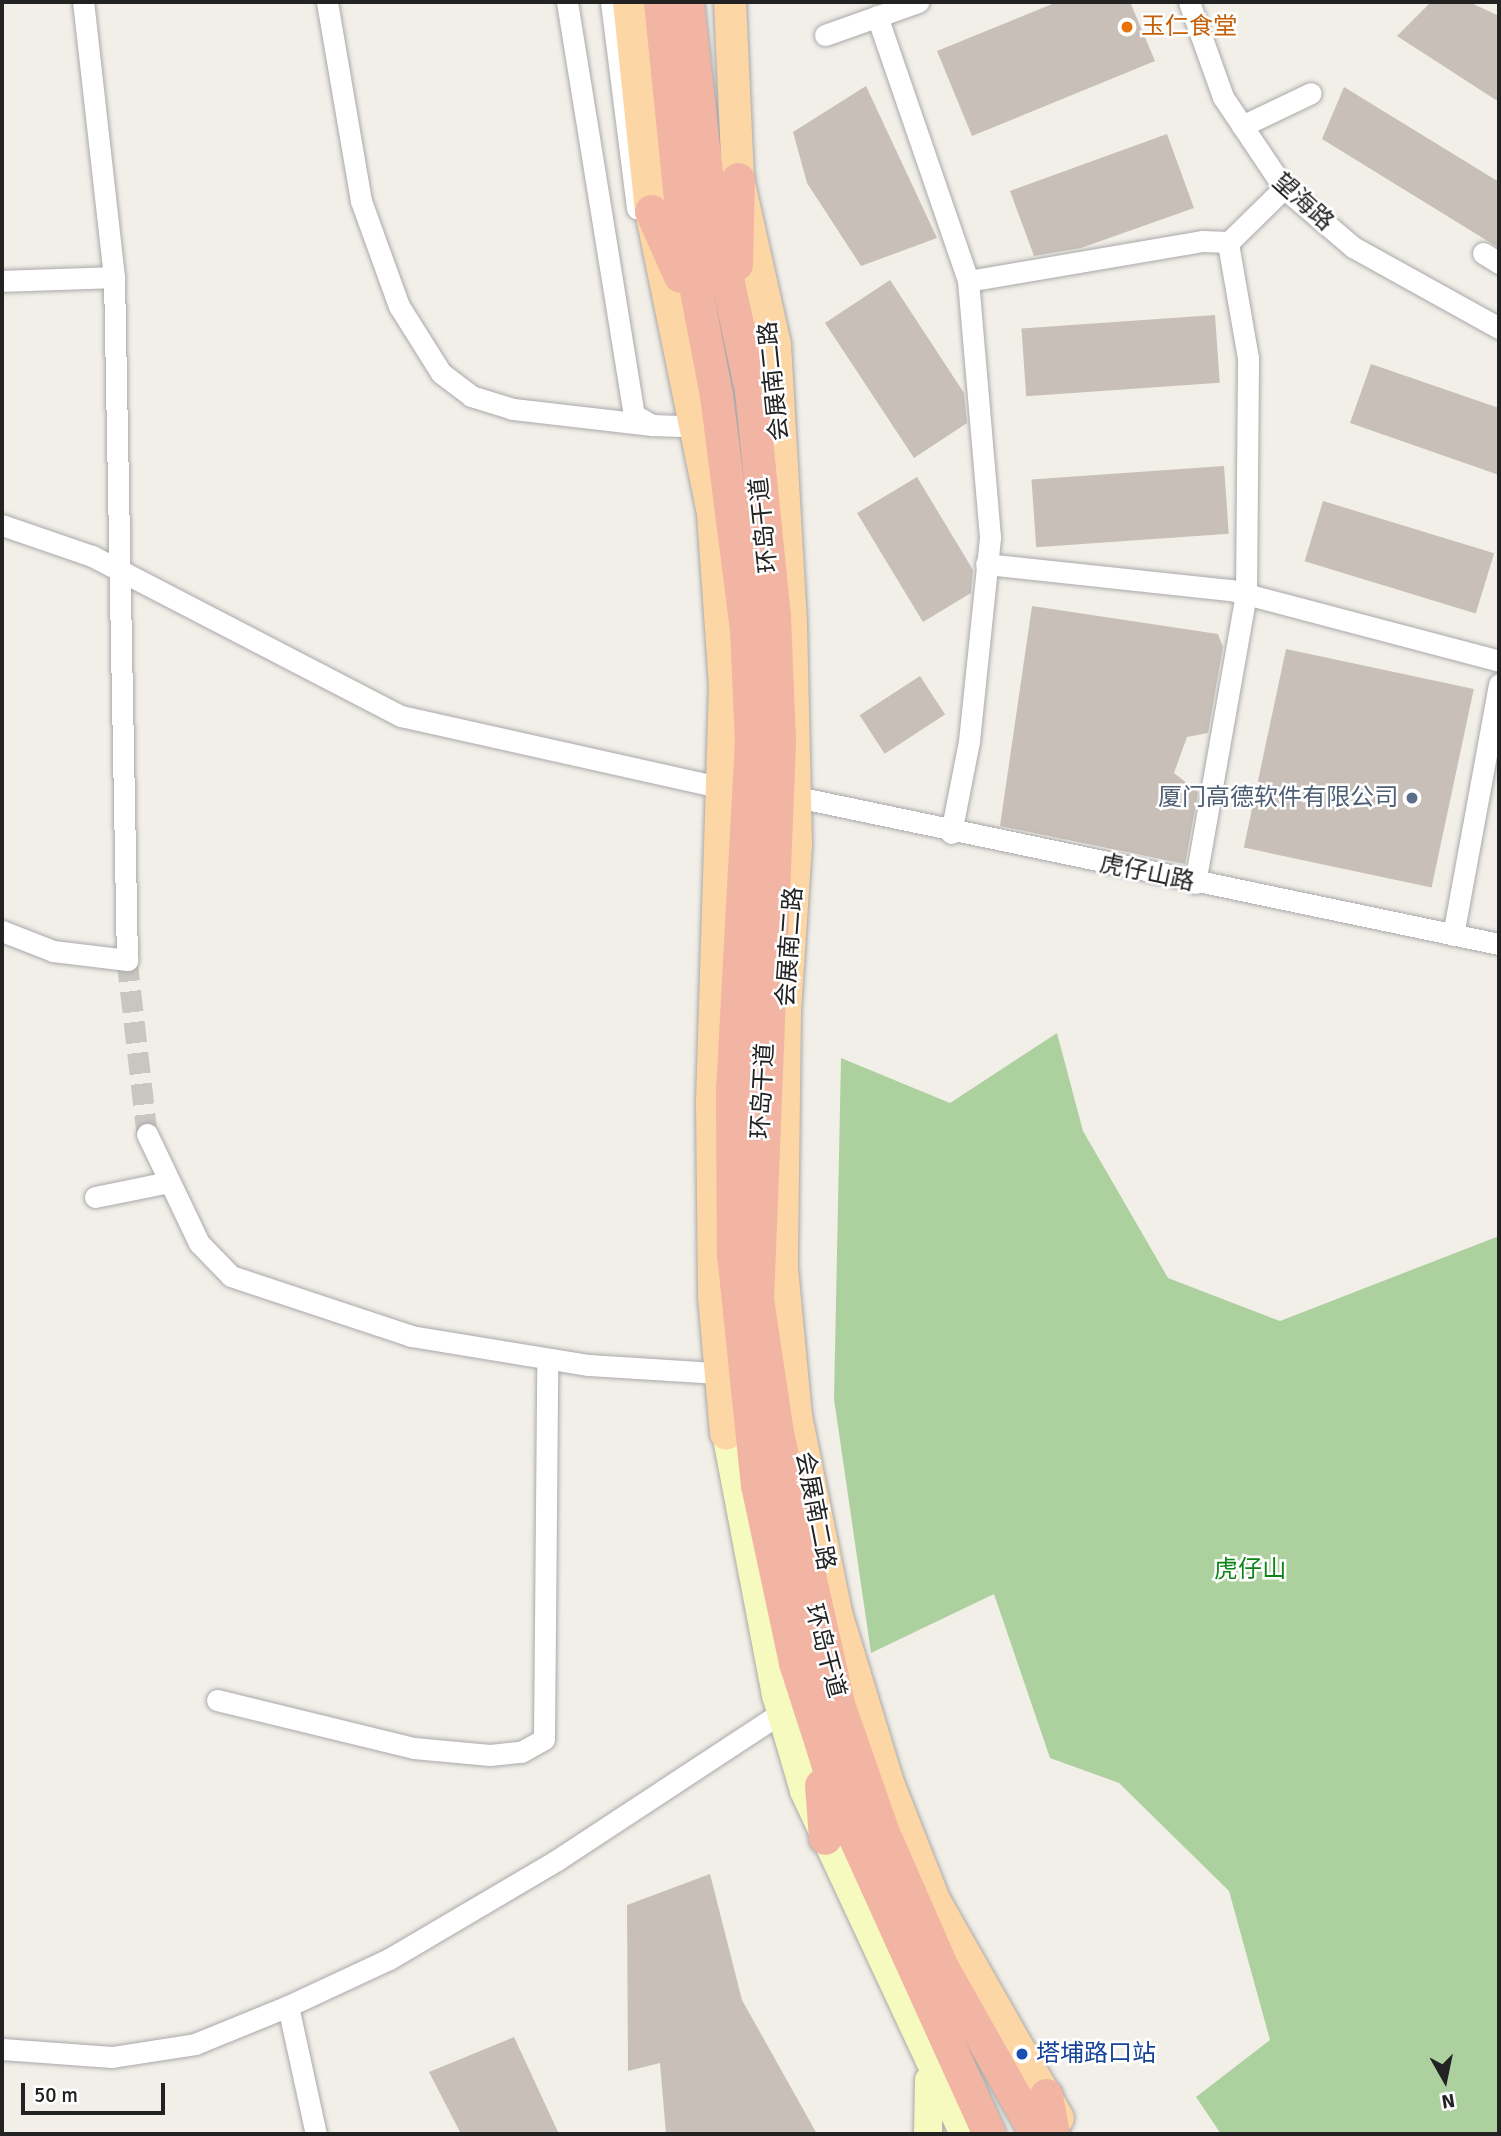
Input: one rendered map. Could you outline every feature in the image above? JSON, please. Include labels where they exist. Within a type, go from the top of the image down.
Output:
[{"type":"highway","name":"环岛干道","points":[[660,2],[682,217],[704,330],[746,630],[751,738],[732,1089],[732,1374],[819,1744],[889,1918],[989,2134]]},
{"type":"highway","name":"环岛干道","points":[[687,2],[708,191],[751,390],[779,742],[757,1299],[777,1433],[835,1691],[884,1835],[942,1967],[1036,2134]]},
{"type":"highway","points":[[735,319],[738,179]]},
{"type":"highway","points":[[651,211],[704,330]]},
{"type":"highway","points":[[819,1744],[825,1838]]},
{"type":"highway","points":[[1046,2095],[1053,2134]]},
{"type":"main road","points":[[629,2],[651,211],[691,429],[713,514],[725,687],[712,1104],[732,1374],[726,1433],[781,1713],[825,1838],[927,2067],[964,2134]]},
{"type":"main road","name":"会展南二路","points":[[730,2],[738,179],[775,345],[797,797],[782,1268],[796,1416],[836,1613],[888,1783],[934,1900],[1066,2134]]},
{"type":"main road","points":[[927,2067],[933,2104],[929,2134]]},
{"type":"street","points":[[2,931],[53,951],[127,960],[116,569],[114,277],[83,2]]},
{"type":"street","points":[[327,2],[361,201],[399,306],[440,373],[471,396],[513,410],[691,429],[633,188],[611,2]]},
{"type":"street","points":[[567,2],[634,415],[652,425]]},
{"type":"street","points":[[825,35],[918,2]]},
{"type":"street","name":"望海路","points":[[1189,2],[1223,97],[1284,188],[1353,247],[1499,328]]},
{"type":"street","points":[[877,16],[968,281],[990,537],[969,741],[951,833]]},
{"type":"street","points":[[1242,126],[1311,93]]},
{"type":"street","points":[[968,281],[1202,241],[1230,242],[1284,188]]},
{"type":"street","points":[[1195,883],[1246,594],[1248,358],[1230,242]]},
{"type":"street","points":[[2,281],[114,277]]},
{"type":"street","points":[[2,525],[116,569],[401,716],[722,788]]},
{"type":"street","points":[[986,564],[1246,594],[1499,661]]},
{"type":"street","points":[[1453,935],[1499,684]]},
{"type":"street","name":"虎仔山路","points":[[797,797],[951,833],[1499,944]]},
{"type":"street","points":[[147,1133],[199,1243],[231,1276],[411,1336],[547,1359],[732,1374]]},
{"type":"street","points":[[95,1196],[169,1182]]},
{"type":"street","points":[[217,1700],[414,1748],[489,1755],[521,1752],[544,1739],[547,1359]]},
{"type":"street","points":[[2,2049],[124,2055],[195,2044],[288,2006],[389,1959],[521,1881],[781,1713]]},
{"type":"street","points":[[288,2006],[316,2134]]},
{"type":"green space","name":"虎仔山","points":[[1057,1033],[1083,1131],[1168,1278],[1280,1321],[1499,1236],[1499,2134],[1221,2134],[1196,2097],[1270,2040],[1229,1891],[1119,1783],[1050,1758],[994,1594],[871,1653],[834,1399],[841,1058],[950,1103]]},
{"type":"building","points":[[1057,2],[1130,2],[1155,61],[972,136],[937,51]]},
{"type":"building","points":[[1431,2],[1469,2],[1499,16],[1499,102],[1397,36]]},
{"type":"building","points":[[866,86],[937,238],[861,266],[807,183],[793,132]]},
{"type":"building","points":[[1344,87],[1499,182],[1499,248],[1322,139]]},
{"type":"building","points":[[1167,134],[1194,208],[1081,248],[1034,256],[1010,191]]},
{"type":"building","points":[[890,280],[964,393],[967,423],[914,458],[825,323]]},
{"type":"building","points":[[1215,315],[1220,383],[1026,396],[1021,329]]},
{"type":"building","points":[[1371,364],[1499,408],[1499,475],[1350,423]]},
{"type":"building","points":[[1224,466],[1229,534],[1036,547],[1031,479]]},
{"type":"building","points":[[917,477],[973,570],[971,593],[923,622],[857,513]]},
{"type":"building","points":[[1323,501],[1494,553],[1476,614],[1305,561]]},
{"type":"building","points":[[1032,606],[1218,634],[1223,647],[1208,733],[1187,737],[1174,773],[1198,792],[1185,864],[1000,826]]},
{"type":"building","points":[[1286,649],[1474,689],[1432,887],[1244,848]]},
{"type":"building","points":[[920,676],[945,715],[885,754],[860,715]]},
{"type":"building","points":[[710,1874],[742,2000],[817,2134],[666,2134],[660,2063],[628,2071],[627,1905]]},
{"type":"building","points":[[514,2037],[559,2134],[461,2134],[429,2072]]},
{"type":"tunnel","points":[[127,960],[147,1134]]},
{"type":"place","name":"玉仁食堂","points":[[1127,27]]},
{"type":"place","name":"厦门高德软件有限公司","points":[[1412,798]]},
{"type":"place","name":"塔埔路口站","points":[[1022,2054]]}]
